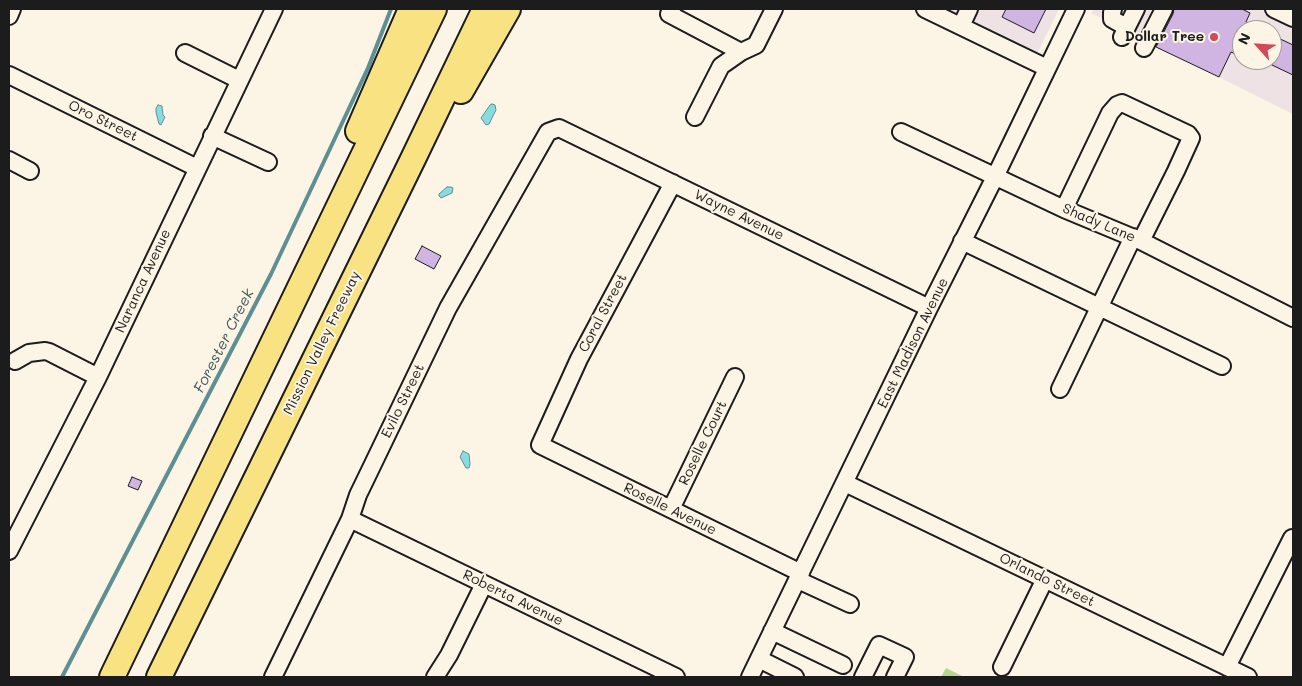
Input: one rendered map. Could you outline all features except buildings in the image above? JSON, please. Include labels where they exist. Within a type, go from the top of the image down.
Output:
[{"type":"highway","points":[[303,279],[361,125],[410,9]]},
{"type":"highway","points":[[112,677],[434,9]]},
{"type":"highway","name":"Mission Valley Freeway","points":[[159,677],[485,9]]},
{"type":"highway","points":[[412,162],[439,129],[508,9]]},
{"type":"street","points":[[9,16],[12,9]]},
{"type":"street","name":"Naranca Avenue","points":[[9,550],[98,376],[274,9]]},
{"type":"street","points":[[695,117],[721,66],[741,52],[756,45],[774,9]]},
{"type":"street","points":[[925,9],[1047,68]]},
{"type":"street","points":[[961,26],[969,9]]},
{"type":"street","name":"East Madison Avenue","points":[[750,677],[1076,9]]},
{"type":"street","points":[[1113,9],[1112,19],[1124,32],[1136,9]]},
{"type":"street","points":[[1144,48],[1164,9]]},
{"type":"street","points":[[1274,9],[1293,18]]},
{"type":"street","points":[[670,11],[741,52]]},
{"type":"street","points":[[185,53],[239,80]]},
{"type":"street","name":"Oro Street","points":[[9,75],[197,168]]},
{"type":"street","points":[[1060,389],[1099,308],[1176,171],[1190,138],[1188,134],[1122,103],[1117,105],[1110,113],[1064,209]]},
{"type":"street","name":"Wayne Avenue","points":[[548,132],[559,128],[929,308]]},
{"type":"street","name":"Evilo Street","points":[[274,677],[350,519],[358,495],[448,308],[548,132]]},
{"type":"street","name":"Shady Lane","points":[[902,132],[1064,209],[1137,239],[1293,318]]},
{"type":"street","points":[[212,136],[268,162]]},
{"type":"street","points":[[9,160],[30,171]]},
{"type":"street","name":"Coral Street","points":[[540,445],[579,359],[673,183]]},
{"type":"street","points":[[962,241],[1222,366]]},
{"type":"street","points":[[15,361],[29,353],[45,351],[98,376]]},
{"type":"street","name":"Roselle Court","points":[[671,509],[735,377]]},
{"type":"street","name":"Roselle Avenue","points":[[540,445],[671,509],[850,604]]},
{"type":"street","name":"Orlando Street","points":[[845,483],[1248,677]]},
{"type":"street","name":"Roberta Avenue","points":[[350,519],[676,677]]},
{"type":"street","points":[[1227,667],[1292,538]]},
{"type":"street","points":[[1002,667],[1045,579]]},
{"type":"street","points":[[435,677],[449,654],[484,584]]},
{"type":"street","points":[[772,631],[843,665]]},
{"type":"street","points":[[863,677],[879,645],[905,657],[895,677]]},
{"type":"street","points":[[759,659],[795,677]]},
{"type":"shaded area","points":[[913,9],[1059,9],[1031,66]]},
{"type":"shaded area","points":[[1094,9],[1293,9],[1293,114],[1091,13]]},
{"type":"green space","points":[[946,668],[964,677],[941,677]]},
{"type":"water","points":[[492,104],[495,105],[496,110],[489,124],[486,125],[481,118]]},
{"type":"water","points":[[158,105],[162,106],[165,117],[161,125],[159,124],[156,112]]},
{"type":"water","points":[[447,187],[453,188],[452,193],[441,198],[439,194]]},
{"type":"water","points":[[463,451],[469,454],[469,468],[466,468],[460,457]]},
{"type":"waterway","name":"Forester Creek","points":[[62,677],[271,274],[368,68],[391,9]]},
{"type":"place","name":"Dollar Tree","points":[[1214,37]]}]
